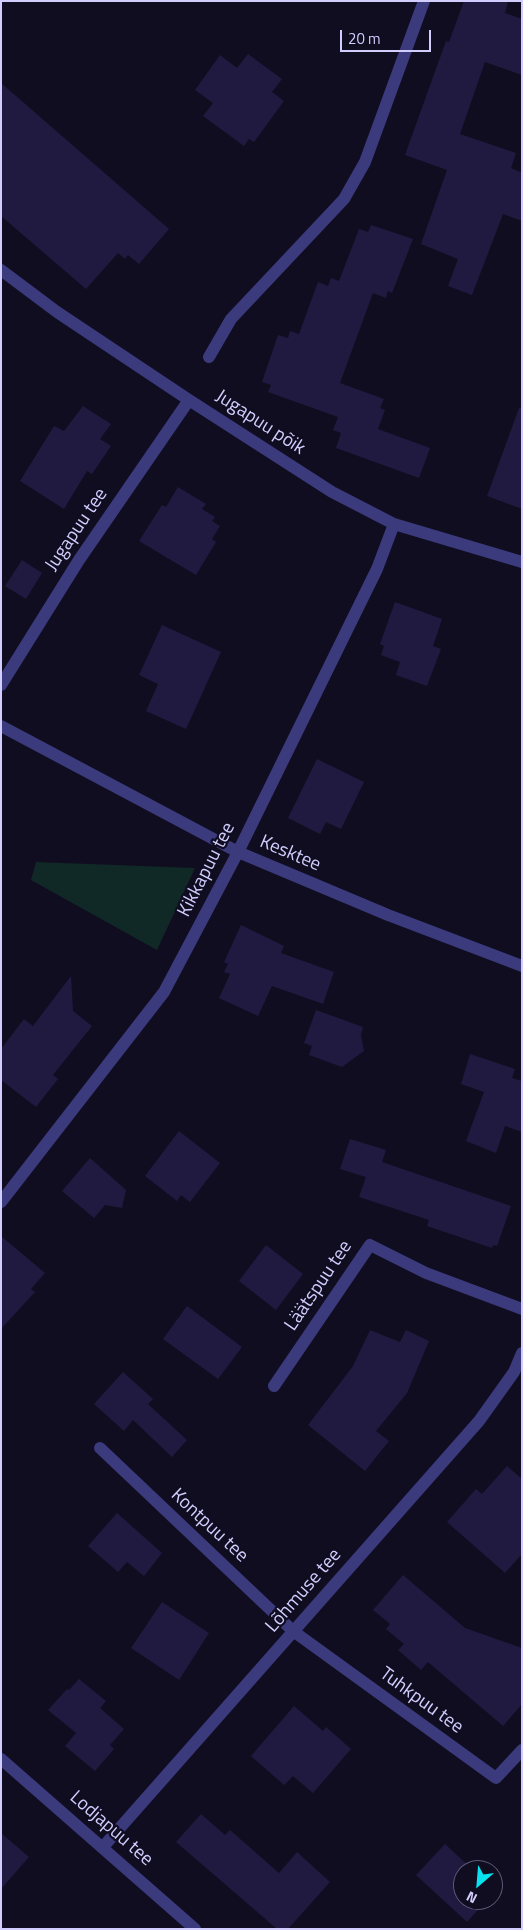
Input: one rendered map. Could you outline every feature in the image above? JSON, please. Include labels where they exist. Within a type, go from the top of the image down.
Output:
[{"type":"street","points":[[210,357],[231,319],[344,199],[364,162],[424,1]]},
{"type":"street","name":"Jugapuu põik","points":[[1,270],[57,312],[332,492],[394,524],[522,562]]},
{"type":"street","name":"Jugapuu tee","points":[[1,685],[79,560],[189,400]]},
{"type":"street","name":"Kikkapuu tee","points":[[1,1202],[164,992],[238,852],[377,569],[394,524]]},
{"type":"street","name":"Kesktee","points":[[1,726],[238,852],[388,915],[522,966]]},
{"type":"street","name":"Läätspuu tee","points":[[274,1386],[370,1244],[426,1272],[522,1309]]},
{"type":"street","name":"Lõhmuse tee","points":[[103,1847],[479,1421],[514,1372],[522,1353]]},
{"type":"street","name":"Kontpuu tee","points":[[100,1448],[293,1631]]},
{"type":"street","name":"Tuhkpuu tee","points":[[293,1631],[496,1778],[522,1750]]},
{"type":"street","name":"Lodjapuu tee","points":[[1,1759],[195,1929]]},
{"type":"green space","points":[[36,862],[195,868],[157,950],[31,880]]},
{"type":"building","points":[[464,1],[508,1],[505,13],[522,19],[522,75],[485,62],[460,134],[516,153],[511,168],[522,173],[522,221],[503,214],[472,295],[448,286],[458,259],[421,244],[447,170],[405,155],[446,41],[449,42]]},
{"type":"building","points":[[248,54],[282,79],[272,92],[284,101],[254,142],[249,139],[244,146],[203,116],[213,103],[195,90],[220,55],[237,68]]},
{"type":"building","points":[[1,83],[169,229],[139,264],[128,255],[125,259],[118,253],[86,289],[1,216]]},
{"type":"building","points":[[371,225],[413,239],[392,293],[388,291],[386,298],[373,293],[340,383],[384,399],[380,408],[385,410],[378,429],[430,448],[419,478],[336,448],[341,433],[333,430],[338,417],[268,392],[271,385],[262,382],[278,335],[288,338],[290,331],[299,334],[318,282],[328,286],[331,278],[339,281],[359,229],[368,232]]},
{"type":"building","points":[[83,406],[111,424],[100,439],[111,446],[92,474],[87,471],[64,509],[20,481],[54,426],[64,431]]},
{"type":"building","points":[[519,408],[522,408],[522,509],[487,496]]},
{"type":"building","points":[[178,487],[206,504],[202,509],[215,517],[212,521],[220,526],[212,539],[216,542],[196,575],[139,541],[162,505],[166,507]]},
{"type":"building","points":[[22,560],[42,573],[26,599],[5,586]]},
{"type":"building","points":[[395,602],[442,619],[433,646],[441,649],[427,686],[396,675],[400,662],[381,655],[384,646],[380,644]]},
{"type":"building","points":[[162,625],[221,652],[186,729],[146,711],[158,684],[139,675]]},
{"type":"building","points":[[317,759],[364,782],[341,829],[326,822],[320,834],[288,818]]},
{"type":"building","points":[[241,925],[284,946],[281,953],[334,972],[323,1004],[272,986],[258,1016],[219,998],[230,974],[224,972],[228,964],[224,962]]},
{"type":"building","points":[[71,976],[73,1011],[92,1026],[53,1075],[58,1079],[36,1107],[1,1080],[1,1049],[24,1019],[33,1026]]},
{"type":"building","points":[[316,1010],[363,1027],[361,1035],[364,1051],[342,1067],[309,1055],[312,1046],[304,1043]]},
{"type":"building","points":[[470,1054],[515,1069],[512,1078],[522,1081],[522,1132],[505,1126],[496,1153],[466,1141],[484,1092],[461,1084]]},
{"type":"building","points":[[179,1131],[220,1163],[190,1202],[181,1195],[177,1201],[145,1176]]},
{"type":"building","points":[[350,1139],[386,1150],[382,1162],[511,1206],[497,1246],[493,1245],[492,1248],[427,1226],[429,1220],[359,1197],[366,1177],[340,1169]]},
{"type":"building","points":[[90,1158],[126,1190],[122,1208],[105,1205],[94,1218],[62,1191]]},
{"type":"building","points":[[1,1236],[45,1273],[31,1289],[35,1292],[1,1329]]},
{"type":"building","points":[[266,1245],[303,1274],[276,1310],[239,1281]]},
{"type":"building","points":[[187,1306],[242,1347],[218,1379],[163,1339]]},
{"type":"building","points":[[370,1330],[400,1342],[406,1330],[429,1341],[407,1393],[376,1431],[389,1441],[365,1471],[308,1425],[353,1366]]},
{"type":"building","points":[[123,1372],[153,1399],[148,1404],[187,1440],[172,1457],[133,1420],[124,1431],[94,1404]]},
{"type":"building","points":[[507,1466],[522,1479],[522,1554],[505,1573],[447,1522],[476,1489],[482,1494]]},
{"type":"building","points":[[117,1513],[162,1553],[144,1576],[127,1562],[118,1572],[88,1546]]},
{"type":"building","points":[[403,1575],[465,1628],[522,1648],[522,1704],[503,1726],[428,1662],[421,1670],[398,1650],[404,1644],[386,1629],[390,1624],[373,1610]]},
{"type":"building","points":[[162,1602],[209,1633],[179,1680],[131,1648]]},
{"type":"building","points":[[79,1679],[106,1701],[100,1708],[124,1729],[110,1745],[114,1749],[95,1771],[65,1746],[76,1733],[48,1710]]},
{"type":"building","points":[[294,1706],[323,1731],[326,1727],[351,1749],[313,1793],[293,1776],[284,1785],[251,1756]]},
{"type":"building","points":[[201,1814],[225,1835],[230,1830],[279,1873],[297,1852],[330,1882],[288,1929],[277,1929],[176,1842]]},
{"type":"building","points":[[1,1833],[29,1857],[1,1889]]},
{"type":"building","points":[[445,1844],[462,1860],[453,1860],[453,1909],[416,1875]]},
{"type":"building","points":[[454,1910],[478,1910],[467,1922]]}]
